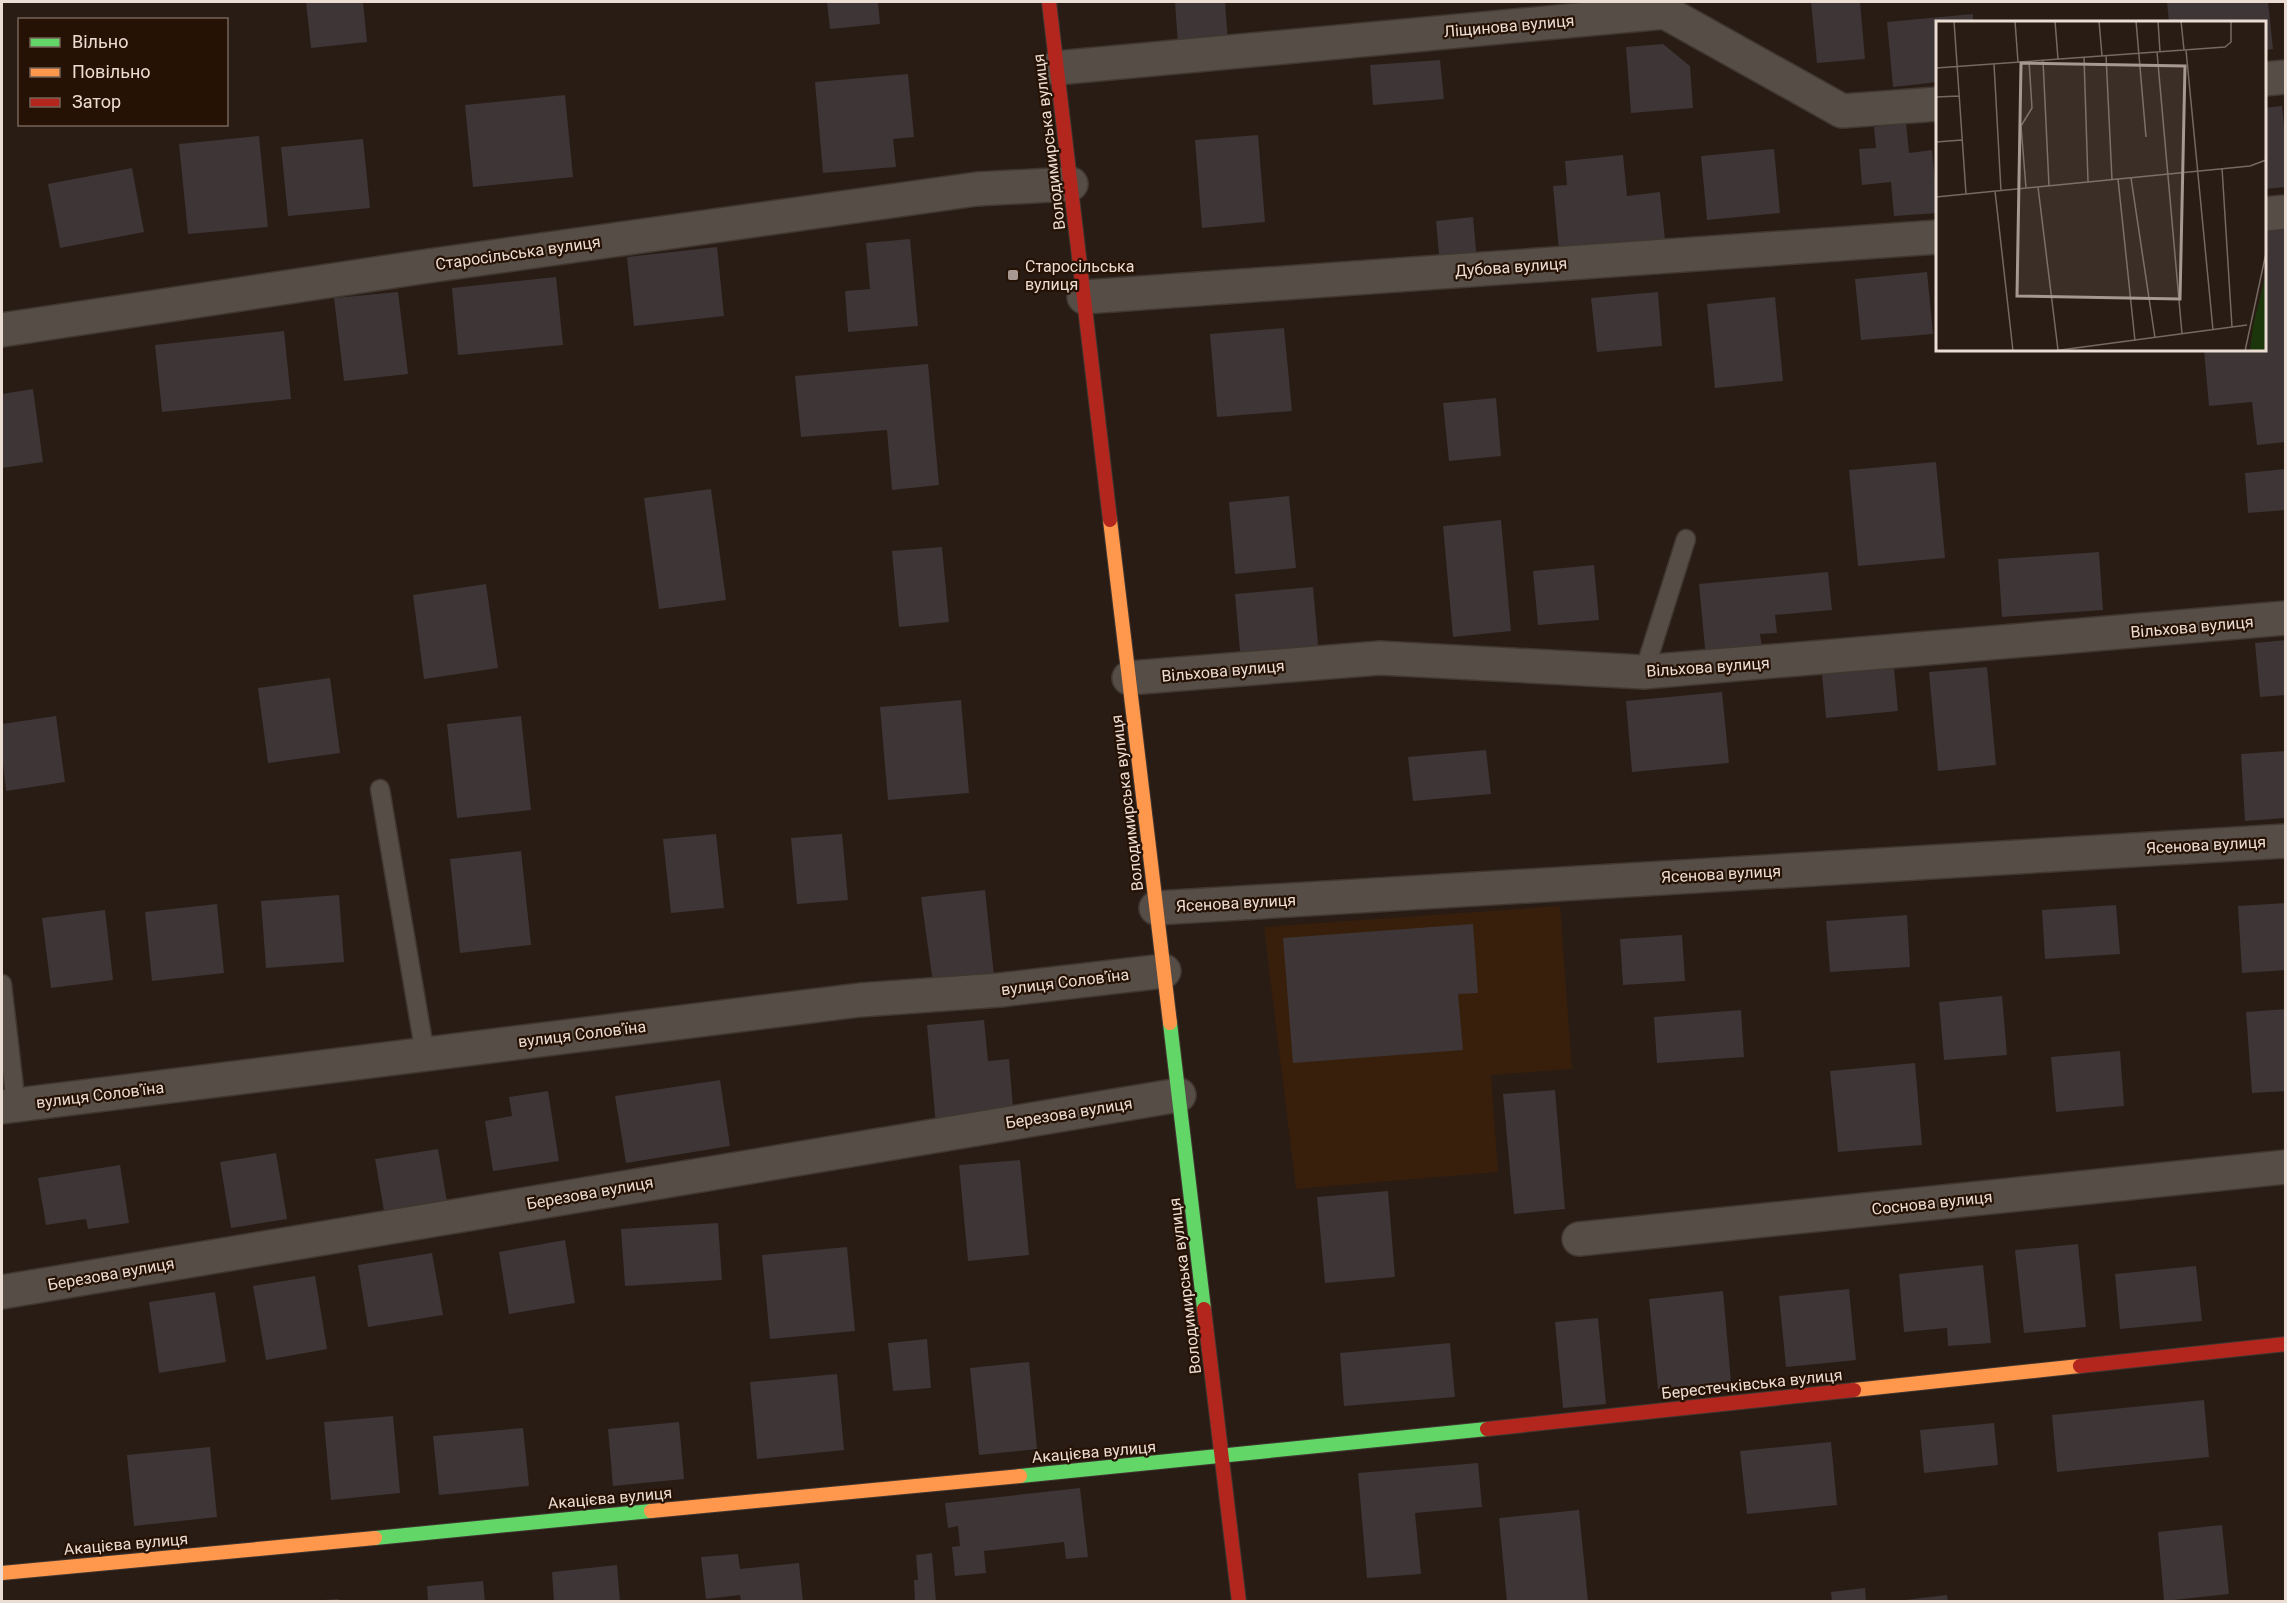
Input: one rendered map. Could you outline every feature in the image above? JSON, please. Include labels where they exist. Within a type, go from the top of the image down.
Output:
[{"type":"street","name":"Володимирська вулиця","points":[[1048,2],[1239,1602]]},
{"type":"street","name":"Ліщинова вулиця","points":[[1056,68],[1665,12],[1842,111],[1936,104]]},
{"type":"street","points":[[2266,79],[2286,77]]},
{"type":"street","name":"Старосільська вулиця","points":[[2,330],[428,266],[977,189],[1071,184]]},
{"type":"street","points":[[2266,214],[2286,212]]},
{"type":"street","name":"Дубова вулиця","points":[[1084,297],[1936,237]]},
{"type":"street","name":"Вільхова вулиця","points":[[1129,678],[1380,658],[1644,672],[2286,618]]},
{"type":"street","name":"Ясенова вулиця","points":[[1156,908],[2286,841]]},
{"type":"street","name":"вулиця Солов'їна","points":[[9,1106],[860,1000],[1000,990],[1164,971]]},
{"type":"street","name":"Березова вулиця","points":[[2,1292],[1179,1095]]},
{"type":"street","name":"Соснова вулиця","points":[[1579,1239],[2286,1167]]},
{"type":"street","name":"Берестечківська вулиця","points":[[1222,1456],[2286,1344]]},
{"type":"street","name":"Акацієва вулиця","points":[[2,1573],[1222,1456]]},
{"type":"lane","points":[[1644,672],[1686,539]]},
{"type":"lane","points":[[380,789],[424,1054]]},
{"type":"lane","points":[[2,984],[9,1106]]},
{"type":"shaded area","points":[[1560,906],[1572,1069],[1491,1075],[1498,1172],[1296,1189],[1264,927]]},
{"type":"building","points":[[306,2],[363,2],[367,42],[311,48]]},
{"type":"building","points":[[827,2],[878,2],[880,24],[830,29]]},
{"type":"building","points":[[1175,2],[1225,2],[1228,42],[1178,45]]},
{"type":"building","points":[[1811,2],[1860,2],[1865,59],[1817,63]]},
{"type":"building","points":[[2167,2],[2268,2],[2273,49],[2266,50],[2266,21],[2169,21]]},
{"type":"building","points":[[1973,14],[1973,21],[1936,21],[1936,82],[1893,87],[1887,22]]},
{"type":"building","points":[[1663,44],[1690,66],[1693,108],[1631,113],[1626,47]]},
{"type":"building","points":[[1440,60],[1444,99],[1373,105],[1370,65]]},
{"type":"building","points":[[908,74],[914,137],[893,139],[896,167],[823,173],[815,82]]},
{"type":"building","points":[[565,95],[573,177],[473,187],[465,105]]},
{"type":"building","points":[[2282,106],[2286,144],[2286,187],[2266,189],[2266,108]]},
{"type":"building","points":[[1906,123],[1909,153],[1932,150],[1936,213],[1894,216],[1891,182],[1862,185],[1859,149],[1876,148],[1874,127]]},
{"type":"building","points":[[1258,135],[1265,222],[1202,228],[1195,140]]},
{"type":"building","points":[[259,136],[268,227],[188,234],[179,144]]},
{"type":"building","points":[[363,139],[370,208],[288,216],[281,147]]},
{"type":"building","points":[[1774,149],[1780,213],[1707,220],[1701,156]]},
{"type":"building","points":[[1623,155],[1627,196],[1660,192],[1665,240],[1559,250],[1553,186],[1567,185],[1565,161]]},
{"type":"building","points":[[132,168],[144,232],[60,248],[48,184]]},
{"type":"building","points":[[1473,217],[1477,261],[1440,264],[1436,221]]},
{"type":"building","points":[[2285,226],[2286,442],[2257,445],[2252,402],[2209,406],[2204,351],[2266,351],[2266,228]]},
{"type":"building","points":[[910,239],[918,326],[848,332],[845,291],[870,289],[866,243]]},
{"type":"building","points":[[717,247],[724,316],[634,326],[627,257]]},
{"type":"building","points":[[1927,272],[1933,334],[1861,340],[1855,279]]},
{"type":"building","points":[[556,277],[563,345],[458,355],[452,288]]},
{"type":"building","points":[[398,292],[408,374],[344,381],[334,298]]},
{"type":"building","points":[[1658,292],[1662,346],[1597,352],[1591,298]]},
{"type":"building","points":[[1775,297],[1783,381],[1715,388],[1707,304]]},
{"type":"building","points":[[1284,328],[1292,411],[1217,417],[1210,334]]},
{"type":"building","points":[[284,331],[291,399],[162,412],[155,345]]},
{"type":"building","points":[[928,364],[939,485],[892,490],[887,430],[801,437],[795,376]]},
{"type":"building","points":[[33,389],[43,462],[2,468],[2,394]]},
{"type":"building","points":[[1496,398],[1501,456],[1449,461],[1443,403]]},
{"type":"building","points":[[1936,462],[1945,558],[1858,566],[1849,470]]},
{"type":"building","points":[[2286,469],[2286,510],[2248,513],[2245,473]]},
{"type":"building","points":[[711,489],[726,600],[659,609],[644,498]]},
{"type":"building","points":[[1289,496],[1296,568],[1235,574],[1229,502]]},
{"type":"building","points":[[1501,520],[1511,631],[1453,637],[1443,526]]},
{"type":"building","points":[[942,547],[949,622],[899,627],[892,551]]},
{"type":"building","points":[[2099,552],[2103,610],[2002,617],[1998,559]]},
{"type":"building","points":[[1594,565],[1599,620],[1538,625],[1533,571]]},
{"type":"building","points":[[1828,572],[1832,610],[1775,615],[1777,633],[1760,634],[1763,654],[1706,659],[1699,584]]},
{"type":"building","points":[[486,584],[498,668],[424,679],[413,595]]},
{"type":"building","points":[[1313,587],[1319,655],[1241,663],[1235,594]]},
{"type":"building","points":[[2286,640],[2286,695],[2260,697],[2255,643]]},
{"type":"building","points":[[1987,667],[1996,765],[1938,771],[1929,672]]},
{"type":"building","points":[[1894,668],[1898,711],[1826,718],[1822,674]]},
{"type":"building","points":[[330,678],[340,753],[268,763],[258,688]]},
{"type":"building","points":[[1722,692],[1729,763],[1632,772],[1626,701]]},
{"type":"building","points":[[961,700],[969,793],[888,800],[880,707]]},
{"type":"building","points":[[56,716],[65,782],[6,791],[2,755],[2,724]]},
{"type":"building","points":[[521,716],[531,810],[457,818],[447,724]]},
{"type":"building","points":[[1486,750],[1491,794],[1413,801],[1408,757]]},
{"type":"building","points":[[2286,751],[2286,818],[2245,821],[2241,754]]},
{"type":"building","points":[[716,834],[724,908],[671,913],[663,839]]},
{"type":"building","points":[[842,834],[848,900],[797,904],[791,838]]},
{"type":"building","points":[[521,851],[531,945],[460,953],[450,859]]},
{"type":"building","points":[[985,890],[994,976],[933,983],[921,897]]},
{"type":"building","points":[[339,895],[344,962],[266,968],[261,901]]},
{"type":"building","points":[[2286,903],[2286,970],[2242,973],[2238,906]]},
{"type":"building","points":[[217,904],[224,973],[152,981],[145,912]]},
{"type":"building","points":[[2116,905],[2120,954],[2045,959],[2042,910]]},
{"type":"building","points":[[105,910],[113,980],[51,988],[42,918]]},
{"type":"building","points":[[1907,915],[1910,967],[1830,972],[1826,921]]},
{"type":"building","points":[[1473,924],[1478,993],[1458,994],[1463,1050],[1293,1063],[1283,938]]},
{"type":"building","points":[[1682,935],[1685,981],[1623,985],[1620,939]]},
{"type":"building","points":[[2002,996],[2007,1055],[1944,1060],[1939,1002]]},
{"type":"building","points":[[2286,1009],[2286,1091],[2252,1093],[2246,1012]]},
{"type":"building","points":[[1741,1010],[1744,1057],[1657,1063],[1654,1017]]},
{"type":"building","points":[[984,1020],[988,1061],[1009,1059],[1014,1120],[936,1126],[927,1025]]},
{"type":"building","points":[[2120,1051],[2124,1106],[2056,1112],[2051,1057]]},
{"type":"building","points":[[1915,1063],[1922,1145],[1838,1152],[1830,1071]]},
{"type":"building","points":[[720,1080],[730,1146],[626,1163],[615,1096]]},
{"type":"building","points":[[1555,1090],[1565,1209],[1514,1214],[1503,1094]]},
{"type":"building","points":[[548,1091],[559,1161],[493,1171],[485,1121],[512,1116],[509,1097]]},
{"type":"building","points":[[438,1149],[447,1202],[384,1211],[375,1159]]},
{"type":"building","points":[[276,1153],[287,1219],[231,1228],[220,1162]]},
{"type":"building","points":[[1020,1160],[1029,1255],[968,1261],[959,1165]]},
{"type":"building","points":[[120,1165],[129,1223],[88,1229],[86,1219],[46,1225],[38,1178]]},
{"type":"building","points":[[1388,1191],[1395,1277],[1325,1283],[1317,1197]]},
{"type":"building","points":[[718,1223],[722,1280],[625,1286],[621,1229]]},
{"type":"building","points":[[565,1240],[575,1303],[509,1314],[499,1252]]},
{"type":"building","points":[[2078,1244],[2086,1327],[2024,1333],[2015,1250]]},
{"type":"building","points":[[847,1247],[855,1331],[770,1339],[762,1255]]},
{"type":"building","points":[[432,1253],[443,1315],[368,1327],[358,1265]]},
{"type":"building","points":[[1983,1265],[1991,1343],[1948,1346],[1947,1328],[1904,1332],[1899,1274]]},
{"type":"building","points":[[2196,1266],[2202,1321],[2120,1329],[2115,1274]]},
{"type":"building","points":[[315,1276],[327,1349],[266,1360],[253,1286]]},
{"type":"building","points":[[1849,1289],[1856,1360],[1786,1367],[1779,1296]]},
{"type":"building","points":[[1723,1291],[1731,1382],[1658,1389],[1649,1299]]},
{"type":"building","points":[[215,1292],[226,1362],[159,1373],[149,1302]]},
{"type":"building","points":[[1598,1318],[1606,1404],[1563,1408],[1555,1322]]},
{"type":"building","points":[[927,1339],[931,1388],[893,1391],[888,1343]]},
{"type":"building","points":[[1450,1343],[1455,1397],[1344,1406],[1340,1353]]},
{"type":"building","points":[[1029,1362],[1037,1449],[979,1455],[970,1368]]},
{"type":"building","points":[[837,1374],[844,1450],[757,1459],[750,1382]]},
{"type":"building","points":[[2204,1400],[2209,1457],[2057,1472],[2052,1415]]},
{"type":"building","points":[[393,1416],[400,1493],[331,1500],[324,1422]]},
{"type":"building","points":[[679,1422],[684,1479],[613,1486],[608,1429]]},
{"type":"building","points":[[1994,1423],[1998,1465],[1924,1473],[1920,1430]]},
{"type":"building","points":[[523,1428],[529,1486],[439,1495],[433,1436]]},
{"type":"building","points":[[1831,1442],[1837,1505],[1747,1514],[1740,1451]]},
{"type":"building","points":[[210,1447],[217,1517],[134,1526],[127,1455]]},
{"type":"building","points":[[1478,1463],[1482,1507],[1415,1513],[1421,1574],[1367,1578],[1358,1473]]},
{"type":"building","points":[[1080,1488],[1088,1557],[1066,1559],[1064,1542],[984,1551],[986,1573],[955,1576],[952,1547],[960,1546],[958,1526],[948,1528],[945,1503]]},
{"type":"building","points":[[1579,1510],[1588,1602],[1507,1602],[1499,1518]]},
{"type":"building","points":[[2222,1525],[2229,1594],[2164,1601],[2158,1532]]},
{"type":"building","points":[[932,1553],[936,1602],[915,1602],[914,1580],[918,1580],[916,1555]]},
{"type":"building","points":[[738,1554],[740,1569],[799,1563],[803,1602],[741,1602],[740,1595],[706,1599],[701,1557]]},
{"type":"building","points":[[617,1565],[620,1602],[554,1602],[552,1572]]},
{"type":"building","points":[[483,1581],[485,1602],[428,1602],[427,1586]]},
{"type":"building","points":[[1865,1588],[1866,1602],[1832,1602],[1831,1592]]},
{"type":"building","points":[[1947,1595],[1948,1602],[1905,1602],[1905,1600]]},
{"type":"building","points":[[339,1599],[339,1602],[324,1602],[323,1600]]},
{"type":"traffic: fast","points":[[1170,1023],[1204,1309]]},
{"type":"traffic: fast","points":[[1020,1476],[1487,1429]]},
{"type":"traffic: fast","points":[[375,1538],[651,1511]]},
{"type":"traffic: slow","points":[[1110,520],[1170,1023]]},
{"type":"traffic: slow","points":[[1854,1390],[2080,1366]]},
{"type":"traffic: slow","points":[[651,1511],[1020,1476]]},
{"type":"traffic: slow","points":[[2,1573],[375,1538]]},
{"type":"traffic: jam","points":[[1049,2],[1110,520]]},
{"type":"traffic: jam","points":[[1204,1309],[1239,1602]]},
{"type":"traffic: jam","points":[[2080,1366],[2286,1344]]},
{"type":"traffic: jam","points":[[1487,1429],[1854,1390]]},
{"type":"place","name":"Старосільська вулиця","points":[[1013,275]]}]
